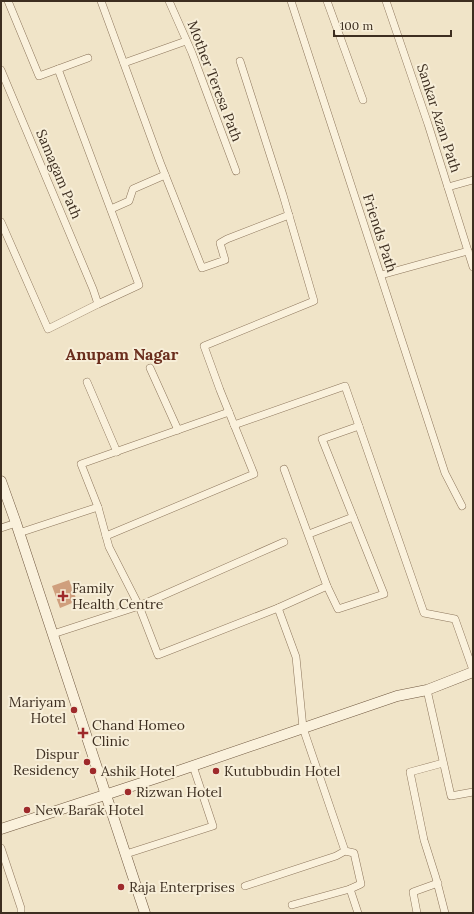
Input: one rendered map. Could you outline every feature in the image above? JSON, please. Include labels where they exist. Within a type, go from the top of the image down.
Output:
[{"type":"street","points":[[8,1],[39,76],[88,58]]},
{"type":"street","points":[[101,1],[165,175],[202,268],[225,260],[220,243],[289,215]]},
{"type":"street","name":"Mother Teresa Path","points":[[168,1],[186,41],[236,171]]},
{"type":"street","name":"Friends Path","points":[[291,1],[445,473],[462,506]]},
{"type":"street","points":[[327,1],[363,100]]},
{"type":"street","name":"Sankar Azan Path","points":[[386,1],[426,117],[473,267]]},
{"type":"street","points":[[124,63],[186,41]]},
{"type":"street","points":[[106,536],[254,474],[204,346],[314,301],[289,215],[240,61]]},
{"type":"street","points":[[1,222],[48,330],[139,285],[58,69]]},
{"type":"street","name":"Samagam Path","points":[[1,70],[98,304]]},
{"type":"street","points":[[111,209],[129,201],[132,189],[165,175]]},
{"type":"street","points":[[448,187],[473,180]]},
{"type":"street","points":[[381,275],[468,251]]},
{"type":"street","points":[[150,368],[178,430]]},
{"type":"street","points":[[87,382],[117,452]]},
{"type":"street","points":[[1,829],[193,766],[397,696],[427,690],[473,671],[455,619],[424,613],[345,386],[234,425]]},
{"type":"street","points":[[229,412],[81,464],[98,507],[109,546],[139,606],[158,655],[278,608],[327,586]]},
{"type":"street","points":[[284,469],[327,586],[338,609],[384,594],[322,439],[359,426]]},
{"type":"street","points":[[1,481],[20,533],[145,913]]},
{"type":"street","points":[[20,533],[98,507]]},
{"type":"street","points":[[309,534],[353,517]]},
{"type":"street","points":[[1,528],[16,523]]},
{"type":"street","points":[[53,634],[139,606],[284,542]]},
{"type":"street","points":[[278,608],[296,657],[303,728],[345,851]]},
{"type":"street","points":[[427,690],[451,796],[473,792]]},
{"type":"street","points":[[443,763],[410,772],[424,840],[438,883],[445,913]]},
{"type":"street","points":[[126,854],[212,826],[193,766]]},
{"type":"street","points":[[1,848],[21,908],[21,913]]},
{"type":"street","points":[[245,886],[336,856],[345,851],[354,853],[361,884],[350,889],[292,904]]},
{"type":"street","points":[[417,913],[413,892],[438,883]]},
{"type":"street","points":[[350,889],[358,913]]},
{"type":"building","points":[[69,580],[77,601],[60,608],[52,586]]},
{"type":"place","name":"Family Health Centre","points":[[63,596]]},
{"type":"place","name":"Mariyam Hotel","points":[[74,710]]},
{"type":"place","name":"Chand Homeo Clinic","points":[[83,733]]},
{"type":"place","name":"Dispur Residency","points":[[87,762]]},
{"type":"place","name":"Ashik Hotel","points":[[93,771]]},
{"type":"place","name":"Kutubbudin Hotel","points":[[216,771]]},
{"type":"place","name":"Rizwan Hotel","points":[[128,792]]},
{"type":"place","name":"New Barak Hotel","points":[[27,810]]},
{"type":"place","name":"Raja Enterprises","points":[[121,887]]},
{"type":"district","name":"Anupam Nagar","points":[[122,354]]}]
